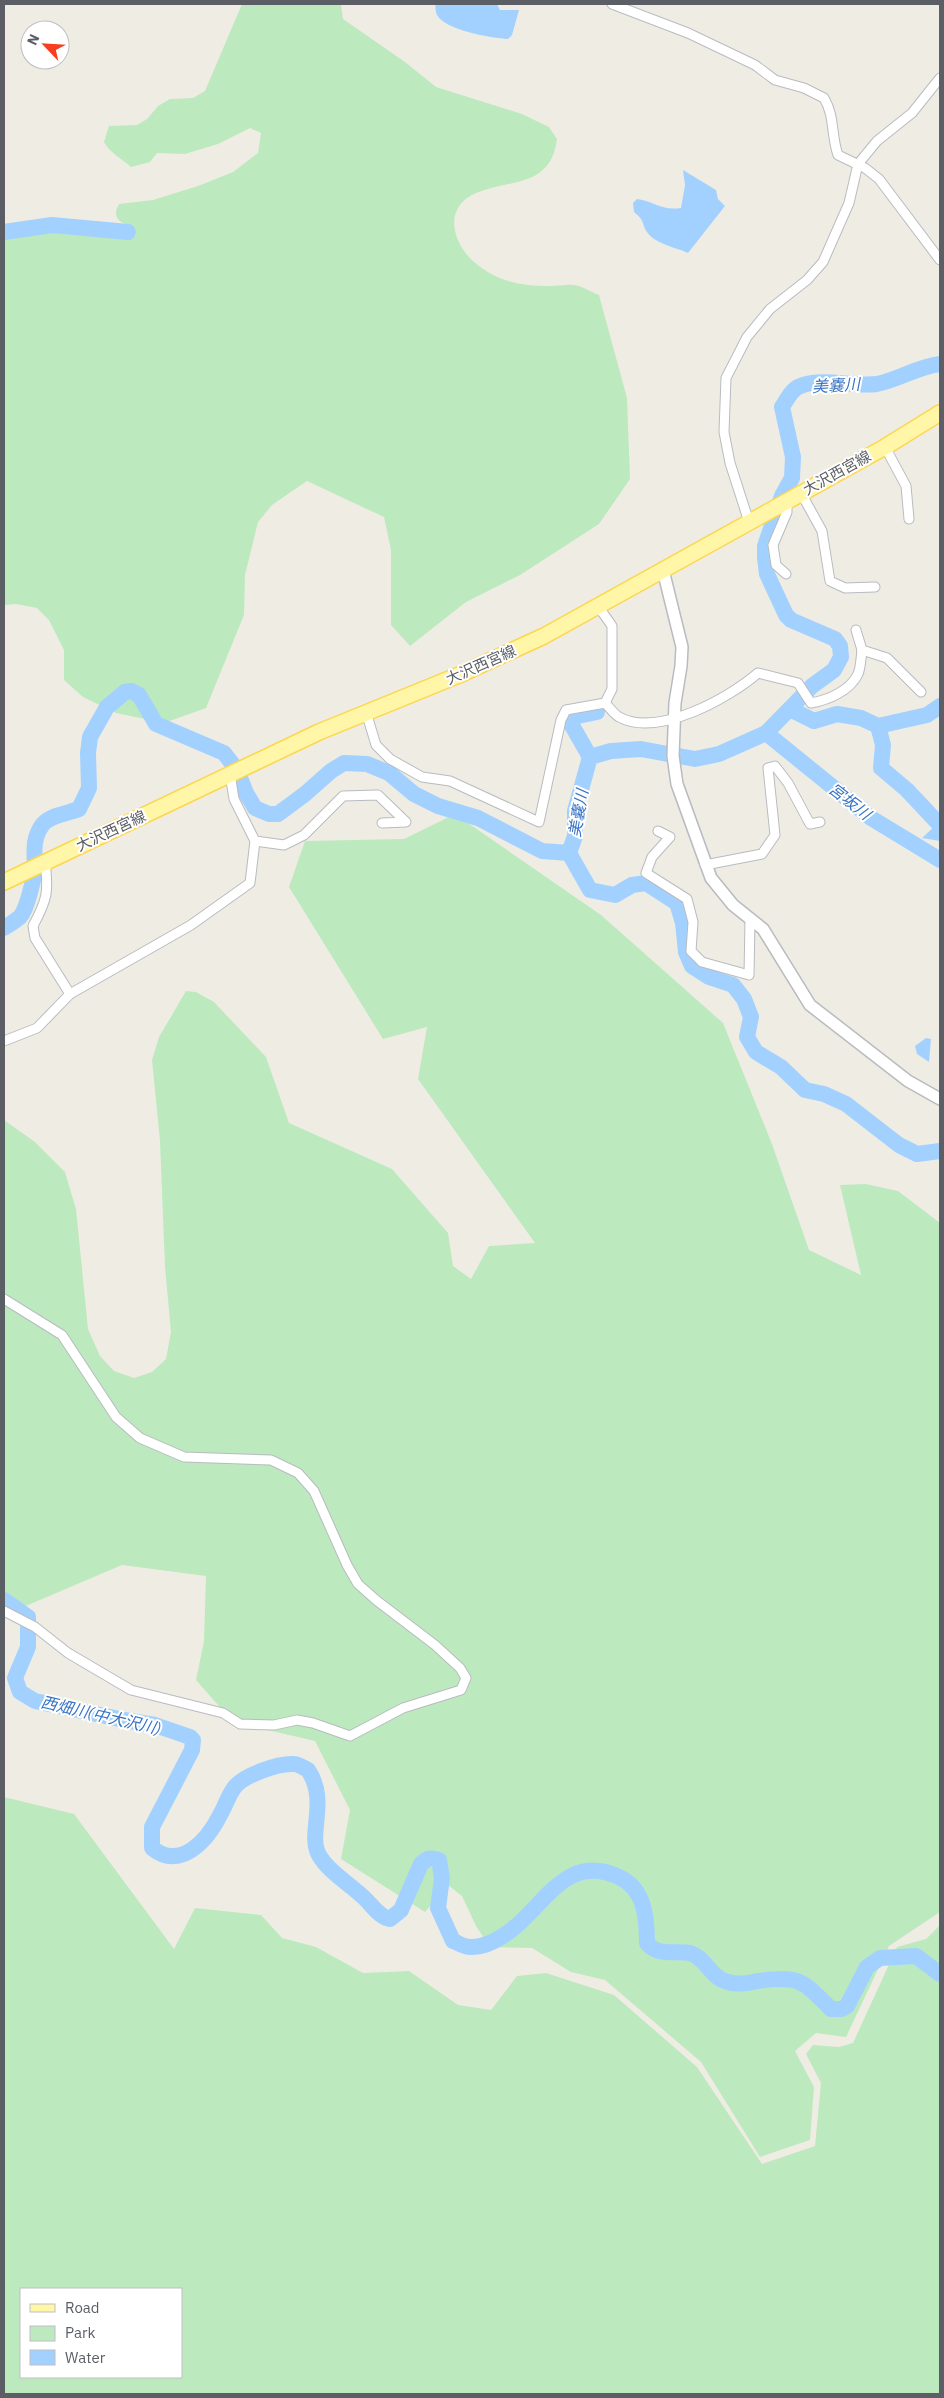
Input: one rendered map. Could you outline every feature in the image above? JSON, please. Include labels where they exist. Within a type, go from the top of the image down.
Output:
[{"type":"main road","name":"大沢西宮線","points":[[4,882],[366,712],[468,671],[544,636],[885,447],[940,413]]},
{"type":"street","points":[[612,4],[688,33],[755,65],[775,80],[804,88],[824,98],[832,120],[834,143],[838,155],[858,164],[879,179],[940,260]]},
{"type":"street","points":[[750,522],[730,463],[724,432],[726,378],[747,337],[770,309],[807,280],[823,262],[849,203],[858,164],[877,140],[912,112],[940,78]]},
{"type":"street","points":[[885,447],[906,486],[910,519]]},
{"type":"street","points":[[801,493],[822,531],[830,581],[844,588],[875,587]]},
{"type":"street","points":[[786,574],[776,565],[773,545],[787,512],[787,502]]},
{"type":"street","points":[[663,570],[682,647],[673,756],[677,784],[711,878],[733,905],[763,929],[773,942],[810,1005],[908,1081],[940,1099]]},
{"type":"street","points":[[598,606],[612,626],[612,688],[606,704]]},
{"type":"street","points":[[606,704],[619,717],[637,722],[675,720],[741,688],[758,673],[798,683],[811,703],[822,701],[846,688],[858,673],[862,650],[856,630]]},
{"type":"street","points":[[862,650],[887,658],[921,692]]},
{"type":"street","points":[[366,712],[376,745],[390,759],[422,777],[450,781],[539,822],[561,720],[566,710],[606,704]]},
{"type":"street","points":[[705,865],[762,854],[768,848],[775,834],[768,768],[775,766],[810,824],[820,822]]},
{"type":"street","points":[[4,1041],[37,1028],[70,994],[191,926],[250,883],[255,842],[234,799],[236,772]]},
{"type":"street","points":[[255,842],[284,845],[304,835],[343,796],[378,794],[406,822],[382,823]]},
{"type":"street","points":[[658,831],[670,837],[652,857],[646,873],[687,899],[693,922],[691,951],[702,962],[749,975],[750,919]]},
{"type":"street","points":[[38,866],[48,886],[43,907],[33,926],[35,938],[70,994]]},
{"type":"street","points":[[4,1298],[62,1335],[116,1417],[140,1438],[184,1457],[272,1460],[298,1473],[314,1491],[347,1565],[358,1584],[435,1645],[460,1668],[466,1678],[461,1690],[403,1708],[350,1736],[313,1723],[297,1720],[274,1725],[240,1724],[223,1713],[131,1690],[68,1653],[36,1628],[4,1611]]},
{"type":"green space","points":[[242,4],[341,4],[343,19],[405,62],[436,87],[522,114],[549,127],[557,139],[553,155],[547,166],[538,174],[527,179],[476,193],[466,199],[459,207],[455,216],[456,235],[460,244],[473,261],[500,278],[529,285],[574,285],[599,295],[627,398],[630,479],[599,524],[520,575],[466,602],[410,646],[391,625],[391,550],[384,517],[307,481],[272,505],[258,522],[245,575],[244,615],[206,708],[164,723],[116,713],[83,697],[64,680],[64,650],[49,620],[37,608],[16,604],[4,605],[4,239],[44,232],[131,238],[136,235],[133,227],[124,224],[116,216],[119,204],[153,200],[198,186],[233,172],[258,153],[261,133],[250,128],[218,144],[185,154],[157,153],[150,162],[131,167],[113,153],[104,142],[109,126],[137,125],[147,119],[158,106],[170,99],[193,98],[205,91]]},
{"type":"green space","points":[[455,814],[601,915],[723,1023],[772,1144],[809,1250],[861,1275],[840,1185],[866,1184],[898,1191],[940,1223],[940,1912],[889,1946],[846,2037],[816,2033],[795,2051],[814,2087],[810,2140],[760,2157],[701,2062],[605,1980],[571,1972],[532,1948],[490,1947],[476,1926],[462,1896],[448,1885],[425,1912],[341,1859],[350,1810],[315,1741],[233,1722],[196,1680],[204,1641],[206,1576],[122,1565],[21,1608],[4,1612],[4,1120],[35,1142],[65,1172],[76,1209],[88,1329],[100,1356],[114,1371],[134,1378],[152,1372],[166,1359],[171,1332],[165,1267],[160,1141],[152,1060],[159,1037],[186,991],[196,992],[214,1002],[266,1057],[289,1123],[392,1169],[448,1233],[453,1266],[471,1279],[489,1246],[535,1243],[418,1079],[427,1027],[383,1039],[289,887],[305,841],[404,839]]},
{"type":"green space","points":[[4,1797],[74,1814],[174,1949],[195,1908],[261,1915],[282,1938],[316,1947],[363,1973],[409,1971],[458,2005],[491,2010],[517,1976],[546,1973],[614,1995],[697,2067],[762,2164],[815,2146],[821,2083],[806,2054],[813,2045],[839,2047],[853,2043],[897,1947],[926,1939],[940,1925],[940,2394],[4,2394]]},
{"type":"water","points":[[435,4],[497,4],[500,10],[519,10],[512,35],[508,39],[480,35],[449,25],[437,15]]},
{"type":"water","points":[[683,170],[716,190],[718,199],[725,206],[688,253],[655,240],[647,232],[643,222],[634,212],[633,203],[637,199],[663,207],[681,208],[685,185]]},
{"type":"water","points":[[940,821],[940,841],[922,838],[938,823]]},
{"type":"water","points":[[926,1038],[931,1039],[929,1062],[917,1054],[915,1046]]},
{"type":"waterway","points":[[4,232],[52,225],[128,232]]},
{"type":"waterway","name":"美嚢川","points":[[4,928],[23,913],[34,877],[34,854],[37,834],[43,824],[51,818],[79,809],[89,788],[88,753],[90,737],[107,707],[125,692],[131,691],[139,695],[156,724],[224,753],[237,770],[246,793],[255,808],[269,814],[278,814],[331,771],[344,763],[367,764],[389,773],[414,794],[438,806],[478,818],[542,851],[569,853],[575,836],[575,811],[590,757],[611,751],[641,749],[695,759],[719,754],[766,733],[812,686],[834,670],[841,657],[840,646],[835,639],[791,620],[786,615],[767,574],[765,546],[782,496],[792,478],[793,457],[782,407],[791,394],[799,386],[812,383],[877,384],[924,367],[940,364]]},
{"type":"waterway","points":[[790,709],[814,721],[837,714],[861,718],[878,726],[927,715],[940,706]]},
{"type":"waterway","points":[[590,757],[570,722],[573,717],[597,712]]},
{"type":"waterway","points":[[878,726],[883,745],[881,768],[907,790],[938,823]]},
{"type":"waterway","name":"宮坂川","points":[[766,733],[871,818],[940,860]]},
{"type":"waterway","points":[[569,853],[590,890],[615,895],[632,885],[646,883],[677,903],[683,923],[686,952],[692,966],[709,977],[733,985],[744,999],[751,1017],[747,1037],[756,1052],[781,1067],[805,1090],[824,1094],[846,1104],[899,1145],[917,1154],[940,1151]]},
{"type":"waterway","name":"西畑川(中大沢川)","points":[[4,1600],[28,1617],[28,1647],[15,1678],[20,1692],[35,1701],[155,1725],[190,1737],[193,1740],[192,1750],[152,1827],[152,1848],[162,1854],[182,1855],[200,1843],[214,1825],[230,1794],[239,1783],[253,1774],[287,1764],[296,1764],[308,1770],[314,1782],[318,1805],[316,1847],[323,1861],[378,1912],[390,1919],[401,1910],[421,1864],[429,1859],[439,1860],[442,1878],[438,1908],[453,1941],[468,1947],[484,1945],[510,1931],[566,1879],[581,1872],[599,1871],[619,1877],[628,1882],[634,1889],[643,1905],[647,1943],[651,1947],[661,1952],[684,1952],[696,1955],[716,1976],[728,1982],[739,1984],[772,1979],[792,1980],[807,1986],[831,2009],[842,2009],[847,2006],[867,1967],[880,1958],[916,1956],[940,1974]]}]
